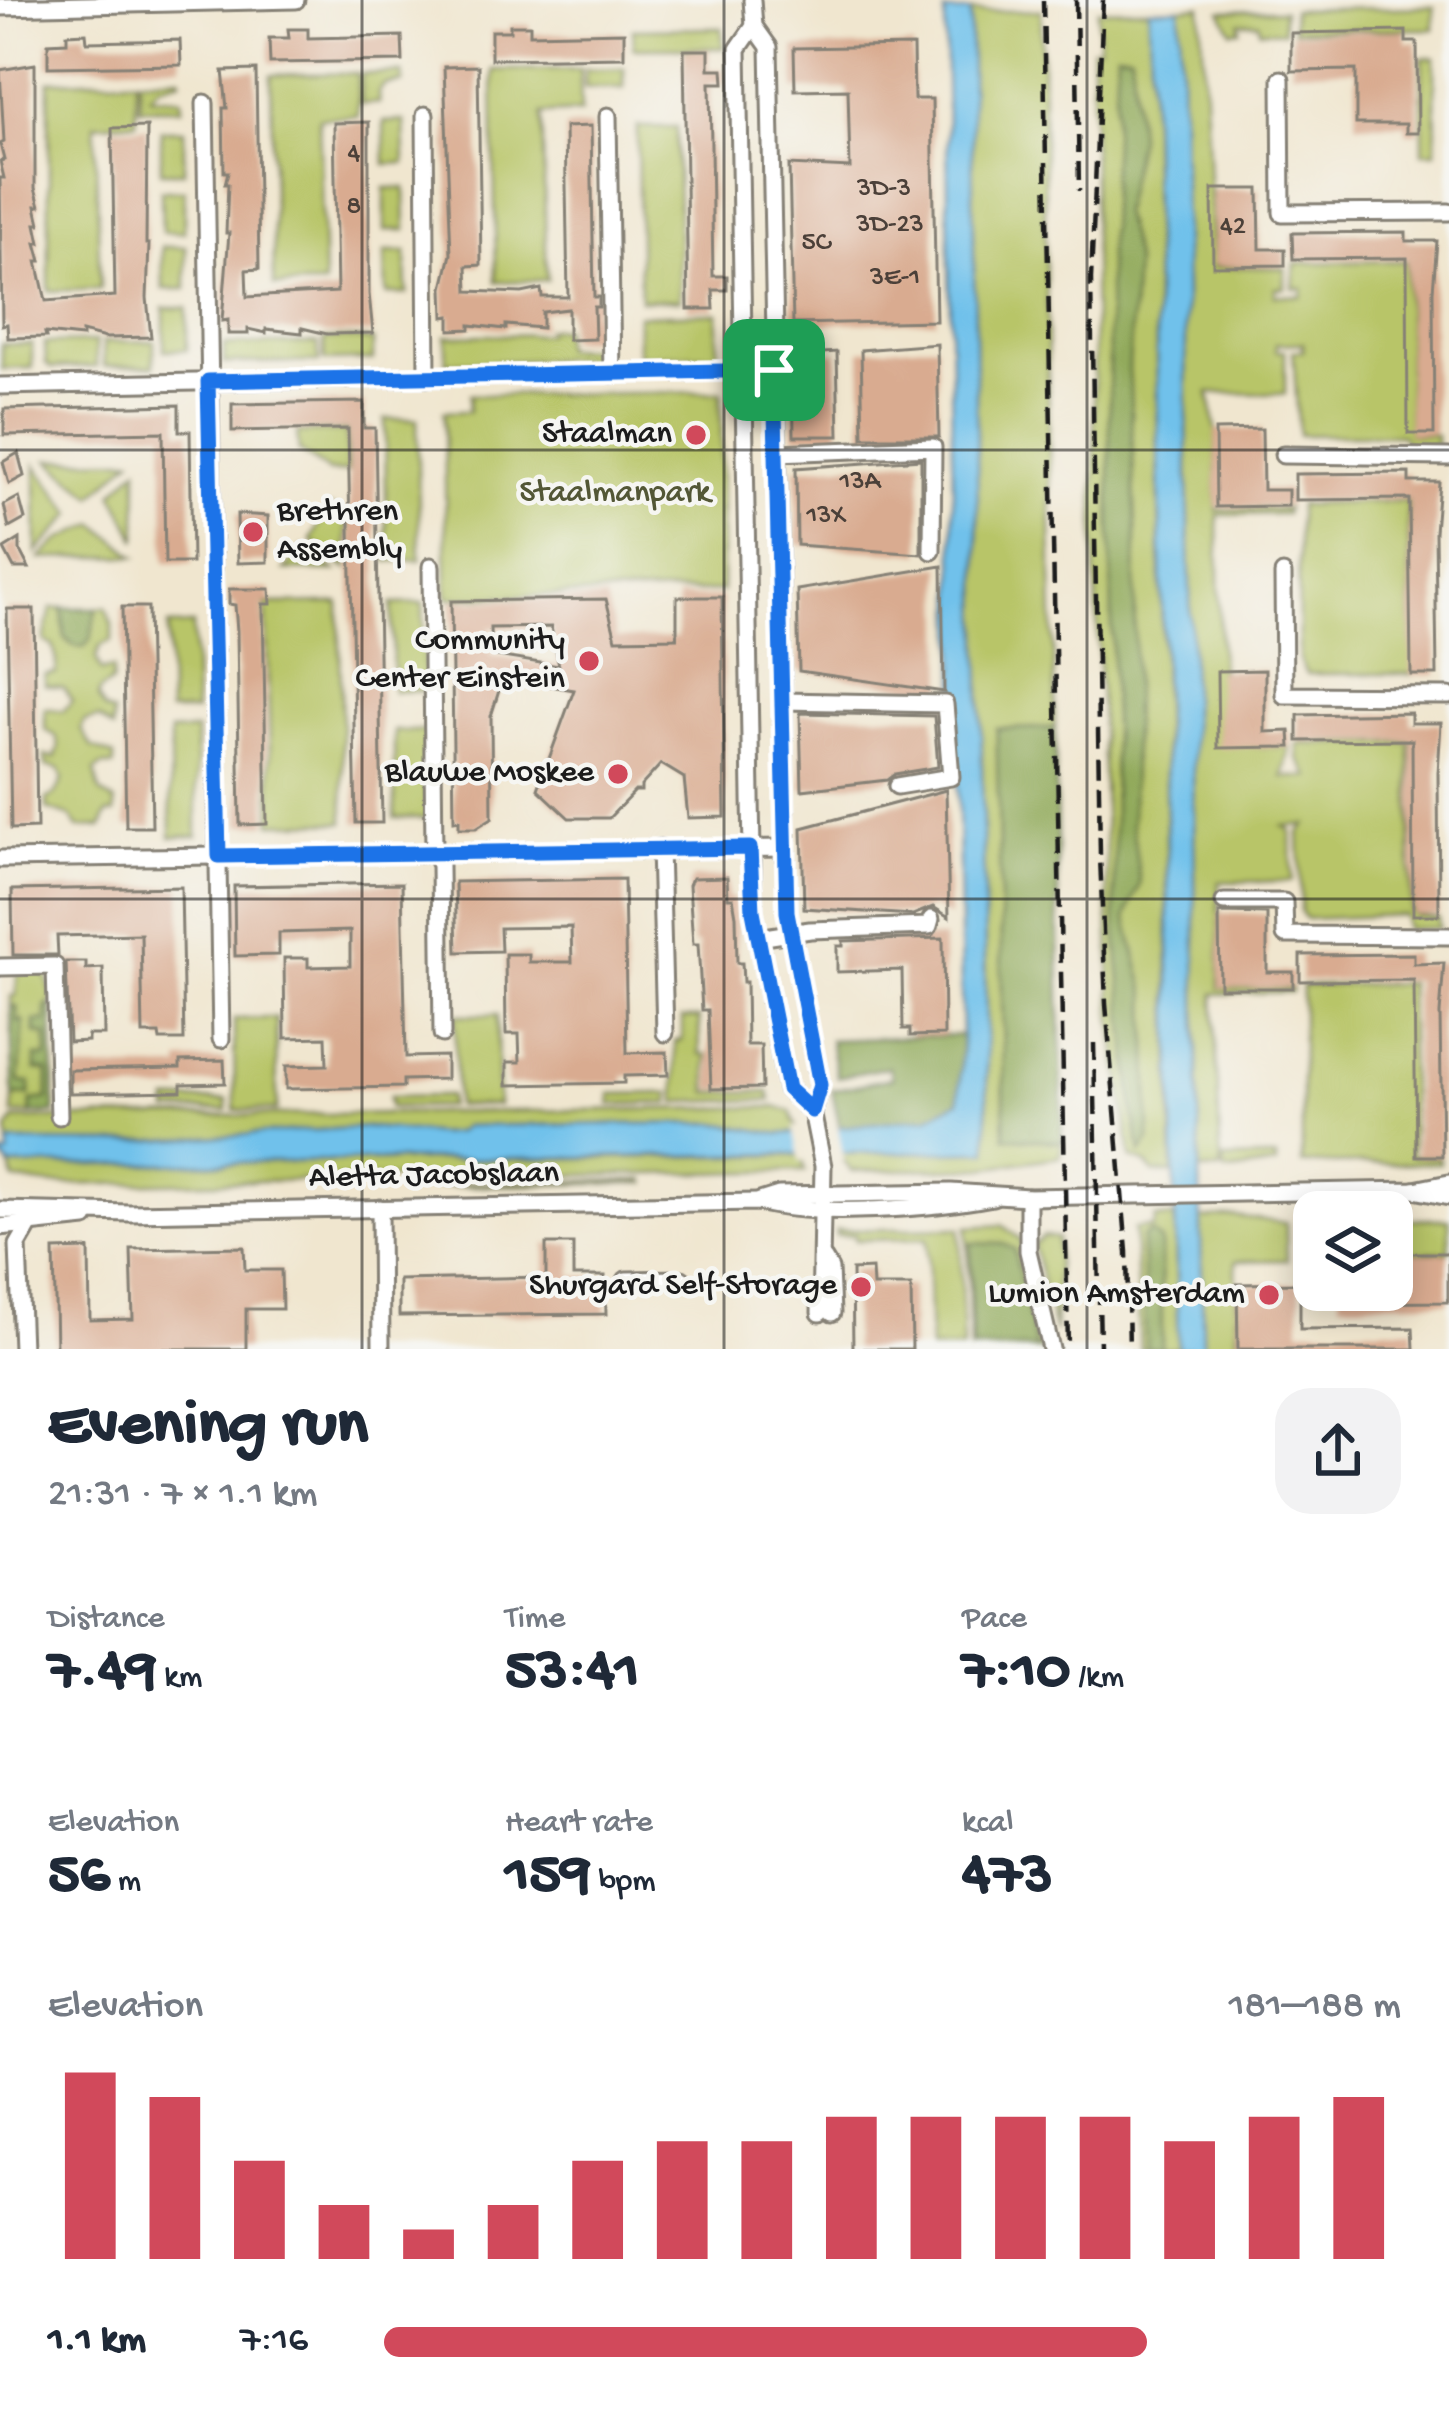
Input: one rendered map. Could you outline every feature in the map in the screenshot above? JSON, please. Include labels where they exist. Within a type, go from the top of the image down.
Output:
[{"type":"street","points":[[0,7],[296,0]]},
{"type":"street","points":[[752,0],[754,26],[769,47],[782,700],[791,801],[785,848],[790,934],[820,1085],[813,1116],[824,1166],[824,1259],[830,1269],[826,1313]]},
{"type":"street","points":[[754,26],[739,49],[750,848],[758,938],[788,1089],[813,1116]]},
{"type":"street","points":[[1281,79],[1282,213],[1449,212]]},
{"type":"street","points":[[205,103],[221,1039]]},
{"type":"street","points":[[425,115],[428,378]]},
{"type":"street","points":[[608,116],[612,374]]},
{"type":"street","points":[[0,386],[774,370]]},
{"type":"street","points":[[777,453],[933,447],[932,550]]},
{"type":"street","points":[[1283,455],[1449,457]]},
{"type":"street","points":[[431,566],[434,852],[440,865],[442,1034]]},
{"type":"street","points":[[1282,574],[1284,695],[1449,696]]},
{"type":"street","points":[[782,700],[945,704],[951,777],[897,786]]},
{"type":"street","points":[[661,848],[665,1033]]},
{"type":"street","points":[[0,860],[785,848]]},
{"type":"street","points":[[1225,902],[1284,902],[1285,935],[1449,936]]},
{"type":"street","points":[[758,938],[929,926],[931,919]]},
{"type":"street","points":[[0,967],[55,966],[59,1116]]},
{"type":"street","points":[[1414,1190],[1449,1183]]},
{"type":"street","points":[[1414,1190],[1449,1197]]},
{"type":"street","name":"Aletta Jacobslaan","points":[[0,1210],[628,1211],[758,1202],[779,1195],[824,1201],[951,1192],[1028,1197],[1414,1190]]},
{"type":"street","points":[[1028,1197],[1028,1251],[1051,1349]]},
{"type":"street","points":[[380,1208],[381,1349]]},
{"type":"street","name":"Aletta Jacobslaan","points":[[0,1227],[112,1213]]},
{"type":"street","points":[[22,1349],[18,1245],[29,1226]]},
{"type":"street","points":[[626,1280],[682,1280]]},
{"type":"green space","points":[[1201,6],[1213,267],[1285,268],[1285,288],[1276,288],[1275,295],[1301,296],[1302,288],[1293,288],[1295,263],[1406,261],[1409,434],[1436,435],[1436,446],[1406,447],[1402,435],[1299,435],[1293,351],[1303,351],[1303,343],[1276,344],[1276,351],[1285,351],[1285,394],[1209,393],[1216,430],[1217,510],[1286,509],[1285,514],[1218,515],[1222,746],[1290,747],[1283,777],[1310,777],[1298,758],[1298,744],[1410,742],[1411,911],[1438,918],[1439,928],[1406,929],[1404,915],[1306,919],[1301,912],[1299,832],[1306,825],[1284,826],[1291,831],[1292,881],[1219,882],[1220,988],[1292,988],[1292,992],[1214,994],[1221,1170],[1200,1171],[1180,8]]},
{"type":"green space","points":[[1434,7],[1434,29],[1293,30],[1292,10]]},
{"type":"green space","points":[[1149,9],[1173,1173],[1154,1173],[1131,1158],[1112,1016],[1095,562],[1092,48],[1099,47],[1098,10]]},
{"type":"green space","points":[[1041,10],[1055,728],[997,729],[1005,1136],[1062,1142],[1060,1157],[983,1168],[851,1171],[838,1154],[988,1150],[970,12]]},
{"type":"green space","points":[[1283,10],[1283,31],[1240,23],[1240,30],[1232,31],[1221,11]]},
{"type":"green space","points":[[722,28],[723,48],[633,48],[633,29]]},
{"type":"green space","points":[[1117,52],[1131,54],[1138,137],[1122,212],[1135,263],[1129,366],[1136,529],[1132,824],[1140,884],[1126,917],[1147,996],[1150,1141],[1141,1153],[1115,918],[1108,255]]},
{"type":"green space","points":[[1422,58],[1435,58],[1436,152],[1423,152]]},
{"type":"green space","points":[[624,68],[624,88],[585,88],[585,69]]},
{"type":"green space","points":[[580,69],[581,112],[542,114],[547,280],[496,282],[493,70]]},
{"type":"green space","points":[[357,73],[358,116],[319,118],[324,285],[274,286],[271,75]]},
{"type":"green space","points":[[402,73],[403,82],[384,85],[378,93],[379,103],[361,104],[361,74]]},
{"type":"green space","points":[[180,76],[181,80],[159,86],[150,96],[181,98],[182,108],[140,108],[139,79]]},
{"type":"green space","points":[[136,79],[136,122],[95,124],[100,289],[49,291],[49,81]]},
{"type":"green space","points":[[404,121],[405,163],[385,164],[384,122]]},
{"type":"green space","points":[[637,127],[676,127],[680,300],[640,300]]},
{"type":"green space","points":[[161,130],[184,130],[184,172],[161,172]]},
{"type":"green space","points":[[385,188],[405,188],[406,230],[385,230]]},
{"type":"green space","points":[[161,190],[184,190],[184,232],[162,232]]},
{"type":"green space","points":[[162,247],[186,247],[186,289],[163,289]]},
{"type":"green space","points":[[385,252],[406,252],[407,294],[386,294]]},
{"type":"green space","points":[[164,308],[187,308],[187,350],[164,350]]},
{"type":"green space","points":[[718,313],[718,355],[638,356],[638,315]]},
{"type":"green space","points":[[546,329],[562,329],[563,349],[594,348],[594,358],[446,363],[446,336],[546,334]]},
{"type":"green space","points":[[324,339],[373,340],[373,360],[324,361]]},
{"type":"green space","points":[[154,341],[154,366],[104,366],[103,342]]},
{"type":"green space","points":[[96,342],[96,367],[51,368],[46,363],[45,343]]},
{"type":"green space","points":[[318,343],[319,362],[224,363],[224,345]]},
{"type":"green space","points":[[2,344],[32,344],[32,368],[2,369]]},
{"type":"green space","name":"Staalmanpark","points":[[721,392],[722,591],[447,598],[444,412],[469,411],[470,395]]},
{"type":"green space","points":[[385,419],[417,419],[420,560],[387,561]]},
{"type":"green space","points":[[346,431],[347,472],[329,472],[299,451],[297,433]]},
{"type":"green space","points":[[132,459],[93,496],[49,460]]},
{"type":"green space","points":[[36,465],[73,514],[37,552]]},
{"type":"green space","points":[[138,468],[137,540],[113,493]]},
{"type":"green space","points":[[1407,501],[1413,674],[1306,674],[1299,660],[1298,505]]},
{"type":"green space","points":[[329,507],[347,514],[347,569],[311,540]]},
{"type":"green space","points":[[96,524],[136,556],[40,559],[58,541]]},
{"type":"green space","points":[[304,547],[335,571],[285,570]]},
{"type":"green space","points":[[339,603],[344,822],[272,823],[266,604]]},
{"type":"green space","points":[[423,603],[425,691],[393,691],[392,604]]},
{"type":"green space","points":[[106,607],[112,640],[100,646],[96,658],[101,671],[113,668],[112,682],[99,691],[98,698],[113,713],[113,729],[99,718],[84,721],[81,729],[92,747],[114,756],[114,766],[95,771],[100,792],[115,802],[115,813],[107,814],[102,827],[78,828],[71,817],[47,809],[47,799],[56,794],[63,779],[59,769],[46,766],[45,756],[55,758],[59,747],[56,736],[45,730],[45,708],[63,711],[72,701],[63,688],[45,685],[45,675],[56,673],[57,661],[53,646],[44,641],[51,609],[62,608],[69,643],[84,647],[91,639],[96,608]]},
{"type":"green space","points":[[62,608],[96,608],[91,639],[83,647],[65,638]]},
{"type":"green space","points":[[193,625],[195,712],[169,712],[168,626]]},
{"type":"green space","points":[[1055,728],[1062,1142],[1005,1137],[997,749],[997,729]]},
{"type":"green space","points":[[196,731],[197,836],[171,837],[170,732]]},
{"type":"green space","points":[[394,731],[426,731],[427,818],[395,818]]},
{"type":"green space","points":[[22,968],[46,974],[52,995],[47,1022],[36,1021],[47,1034],[47,1057],[36,1069],[48,1070],[48,1100],[31,1101],[31,1114],[13,1114],[13,1096],[30,1095],[29,1083],[19,1083],[23,1021],[18,1021],[17,1007],[11,1007]]},
{"type":"green space","points":[[1409,983],[1412,1156],[1440,1158],[1440,1163],[1302,1164],[1302,986]]},
{"type":"green space","points":[[46,1006],[52,1006],[55,1113],[31,1114],[31,1101],[48,1099],[48,1071],[36,1070],[36,1057],[47,1057],[47,1035],[35,1033],[35,1021],[46,1021]]},
{"type":"green space","points":[[11,1007],[17,1007],[18,1021],[24,1021],[19,1082],[30,1083],[30,1095],[13,1096]]},
{"type":"green space","points":[[455,1015],[497,1015],[498,1105],[456,1106]]},
{"type":"green space","points":[[276,1018],[277,1110],[235,1110],[234,1019]]},
{"type":"green space","points":[[682,1018],[699,1018],[708,1092],[769,1092],[771,1100],[676,1102],[675,1041],[682,1040]]},
{"type":"green space","points":[[962,1035],[959,1101],[929,1117],[840,1130],[832,1090],[892,1078],[889,1067],[837,1077],[830,1040]]},
{"type":"green space","points":[[670,1093],[670,1103],[611,1104],[611,1094]]},
{"type":"green space","points":[[449,1096],[449,1106],[390,1107],[389,1097]]},
{"type":"green space","points":[[227,1100],[227,1110],[168,1111],[168,1101]]},
{"type":"green space","points":[[775,1107],[791,1111],[798,1132],[780,1134],[716,1123],[464,1126],[456,1133],[440,1134],[370,1127],[113,1143],[9,1143],[8,1130],[15,1119]]},
{"type":"green space","points":[[801,1155],[805,1171],[50,1185],[14,1180],[10,1166]]},
{"type":"green space","points":[[1276,1158],[1276,1165],[1231,1172],[1225,1172],[1223,1159]]},
{"type":"green space","points":[[645,1180],[646,1183],[409,1184]]},
{"type":"green space","points":[[1235,1216],[1286,1223],[1287,1260],[1236,1261],[1237,1349],[1203,1349],[1201,1219]]},
{"type":"green space","points":[[1155,1218],[1175,1218],[1178,1349],[1140,1349],[1134,1229],[1153,1227]]},
{"type":"green space","points":[[1413,1219],[1449,1219],[1449,1252],[1413,1253]]},
{"type":"green space","points":[[1002,1225],[1020,1239],[1042,1349],[1036,1349],[1025,1290],[970,1349],[967,1227]]},
{"type":"green space","points":[[960,1228],[963,1349],[930,1349],[927,1239],[855,1240],[855,1235],[836,1235],[836,1230]]},
{"type":"green space","points":[[1150,1232],[1161,1241],[1162,1349],[1146,1349],[1142,1238]]},
{"type":"green space","points":[[1044,1236],[1057,1238],[1055,1332],[1033,1245]]},
{"type":"green space","points":[[971,1243],[1014,1249],[1036,1349],[972,1349]]},
{"type":"water","points":[[1180,8],[1203,1349],[1178,1349],[1149,9]]},
{"type":"water","points":[[945,12],[970,12],[988,1151],[10,1166],[0,1155],[9,1155],[9,1143],[14,1142],[113,1143],[370,1127],[440,1134],[456,1133],[464,1126],[716,1123],[780,1134],[929,1117],[959,1101],[962,1041]]},
{"type":"pier","points":[[837,1124],[844,1160],[800,1161],[793,1127]]},
{"type":"building","points":[[510,25],[530,25],[530,34],[624,32],[624,57],[491,59],[491,31],[510,31]]},
{"type":"building","points":[[288,29],[308,29],[308,38],[402,36],[403,61],[270,63],[269,38],[289,38]]},
{"type":"building","points":[[1406,31],[1406,42],[1417,42],[1418,133],[1406,133],[1406,124],[1356,124],[1356,70],[1291,71],[1291,33]]},
{"type":"building","points":[[86,33],[87,42],[180,40],[181,65],[48,67],[48,43],[67,42],[67,34]]},
{"type":"building","points":[[913,46],[914,99],[932,99],[936,321],[793,324],[789,165],[850,168],[848,89],[795,90],[794,48]]},
{"type":"building","points":[[684,50],[709,50],[709,69],[723,69],[724,83],[710,83],[713,276],[727,276],[727,290],[713,290],[714,309],[688,309]]},
{"type":"building","points":[[35,64],[35,188],[40,206],[36,206],[40,224],[36,224],[40,243],[36,243],[46,301],[115,296],[112,128],[147,127],[151,337],[105,338],[82,332],[82,337],[45,333],[46,337],[8,338],[7,324],[2,325],[0,70]]},
{"type":"building","points":[[478,66],[481,265],[467,266],[468,291],[541,289],[542,297],[568,297],[565,127],[591,126],[594,297],[599,297],[599,307],[594,307],[595,339],[568,340],[568,309],[542,312],[542,328],[470,325],[470,329],[450,330],[450,316],[444,317],[443,288],[451,254],[444,67]]},
{"type":"building","points":[[256,70],[259,269],[246,270],[247,297],[337,292],[334,123],[369,122],[373,333],[327,334],[302,328],[302,333],[248,329],[248,334],[228,334],[228,320],[222,321],[229,233],[223,71]]},
{"type":"building","points":[[1212,189],[1259,189],[1260,249],[1285,249],[1285,265],[1213,266]]},
{"type":"building","points":[[1406,232],[1406,241],[1437,241],[1434,434],[1408,434],[1407,258],[1293,259],[1292,233]]},
{"type":"building","points":[[937,344],[939,437],[863,437],[861,350]]},
{"type":"building","points":[[837,352],[839,436],[794,436],[793,355]]},
{"type":"building","points":[[364,402],[364,428],[375,428],[382,823],[356,823],[348,429],[232,431],[232,404]]},
{"type":"building","points":[[179,405],[179,431],[190,431],[192,563],[165,563],[163,432],[4,435],[4,409]]},
{"type":"building","points":[[1262,429],[1263,490],[1288,490],[1288,506],[1216,507],[1215,430]]},
{"type":"building","points":[[18,453],[24,476],[9,484],[3,462]]},
{"type":"building","points":[[921,459],[921,554],[797,545],[796,468]]},
{"type":"building","points":[[1409,473],[1409,482],[1439,482],[1437,675],[1411,675],[1409,499],[1295,500],[1295,474]]},
{"type":"building","points":[[19,497],[25,519],[9,528],[4,505]]},
{"type":"building","name":"Brethren Assembly","points":[[237,514],[268,516],[268,562],[238,563]]},
{"type":"building","points":[[20,539],[29,568],[14,568],[4,549]]},
{"type":"building","points":[[942,566],[944,692],[799,671],[797,590]]},
{"type":"building","points":[[229,589],[270,589],[271,604],[263,604],[267,824],[240,825],[237,631]]},
{"type":"building","points":[[677,597],[722,597],[725,817],[688,818],[684,778],[661,764],[641,791],[635,791],[609,818],[569,818],[538,789],[574,690],[503,678],[491,716],[492,818],[476,828],[459,828],[459,820],[454,821],[451,601],[606,599],[616,639],[677,638]],"holes":[[[551,627],[559,666],[491,655],[490,628]]]},
{"type":"building","points":[[122,607],[148,607],[152,827],[126,827]]},
{"type":"building","points":[[7,609],[34,609],[37,828],[11,829]]},
{"type":"building","points":[[1265,670],[1265,732],[1290,731],[1291,747],[1218,748],[1217,671]]},
{"type":"building","points":[[800,713],[934,716],[938,767],[895,774],[887,780],[802,790]]},
{"type":"building","points":[[1411,713],[1411,723],[1441,723],[1439,915],[1413,915],[1412,740],[1298,741],[1298,715]]},
{"type":"building","points":[[946,790],[949,917],[933,907],[913,915],[804,908],[802,828]]},
{"type":"building","points":[[727,877],[728,898],[733,898],[736,916],[737,963],[742,963],[746,982],[747,1045],[761,1045],[762,1088],[711,1089],[708,1010],[702,1010],[689,885],[692,878]]},
{"type":"building","points":[[624,879],[627,1053],[667,1052],[668,1075],[624,1076],[624,1083],[507,1085],[507,1062],[520,1062],[519,1034],[506,1034],[505,954],[529,954],[529,962],[572,962],[571,927],[500,928],[501,951],[457,952],[455,882]]},
{"type":"building","points":[[402,883],[406,1057],[446,1056],[446,1079],[403,1080],[403,1087],[286,1089],[286,1066],[327,1065],[326,1037],[285,1038],[284,958],[308,958],[308,967],[350,966],[350,931],[279,933],[279,955],[235,956],[234,886]]},
{"type":"building","points":[[181,887],[184,1040],[143,1034],[141,934],[57,936],[58,955],[13,955],[12,890]]},
{"type":"building","points":[[1219,913],[1267,914],[1267,972],[1293,972],[1293,988],[1220,988]]},
{"type":"building","points":[[943,938],[944,1035],[910,1036],[910,1029],[903,1029],[902,970],[837,972],[837,946],[843,946],[843,941]]},
{"type":"building","points":[[1414,954],[1414,964],[1444,963],[1442,1156],[1416,1156],[1414,980],[1300,981],[1300,955]]},
{"type":"building","points":[[66,962],[86,962],[86,969],[103,968],[104,1035],[69,1042]]},
{"type":"building","points":[[224,1060],[225,1083],[181,1084],[181,1091],[70,1093],[70,1070],[180,1068],[180,1061]]},
{"type":"building","points":[[546,1244],[573,1244],[573,1276],[605,1276],[606,1314],[399,1316],[399,1280],[546,1277]]},
{"type":"building","points":[[244,1247],[245,1270],[281,1270],[282,1309],[246,1309],[246,1349],[56,1349],[54,1250],[89,1249],[90,1320],[133,1319],[131,1249]]},
{"type":"building","points":[[1413,1253],[1448,1253],[1448,1302],[1413,1302]]},
{"type":"building","points":[[872,1269],[873,1286],[911,1286],[912,1349],[853,1349],[852,1270]]},
{"type":"building","points":[[1293,1283],[1293,1311],[1300,1311],[1300,1329],[1413,1328],[1414,1349],[1238,1349],[1237,1284]]},
{"type":"railway","points":[[1043,0],[1068,1349]]},
{"type":"railway","points":[[1076,0],[1079,191]]},
{"type":"railway","points":[[1103,0],[1091,279],[1100,856],[1106,1004],[1127,1252],[1129,1349]]},
{"type":"railway","points":[[1094,1043],[1100,1349]]},
{"type":"place","name":"Staalman","points":[[696,435]]},
{"type":"place","name":"Brethren Assembly","points":[[253,532]]},
{"type":"place","name":"Community Center Einstein","points":[[589,661]]},
{"type":"place","name":"Blauwe Moskee","points":[[618,774]]},
{"type":"place","name":"Shurgard Self-Storage","points":[[861,1287]]},
{"type":"place","name":"Lumion Amsterdam","points":[[1269,1295]]},
{"type":"route","points":[[774,370],[787,912],[820,1085],[812,1111],[788,1089],[776,1039],[753,911],[750,848],[219,856],[208,381],[774,370]]}]
